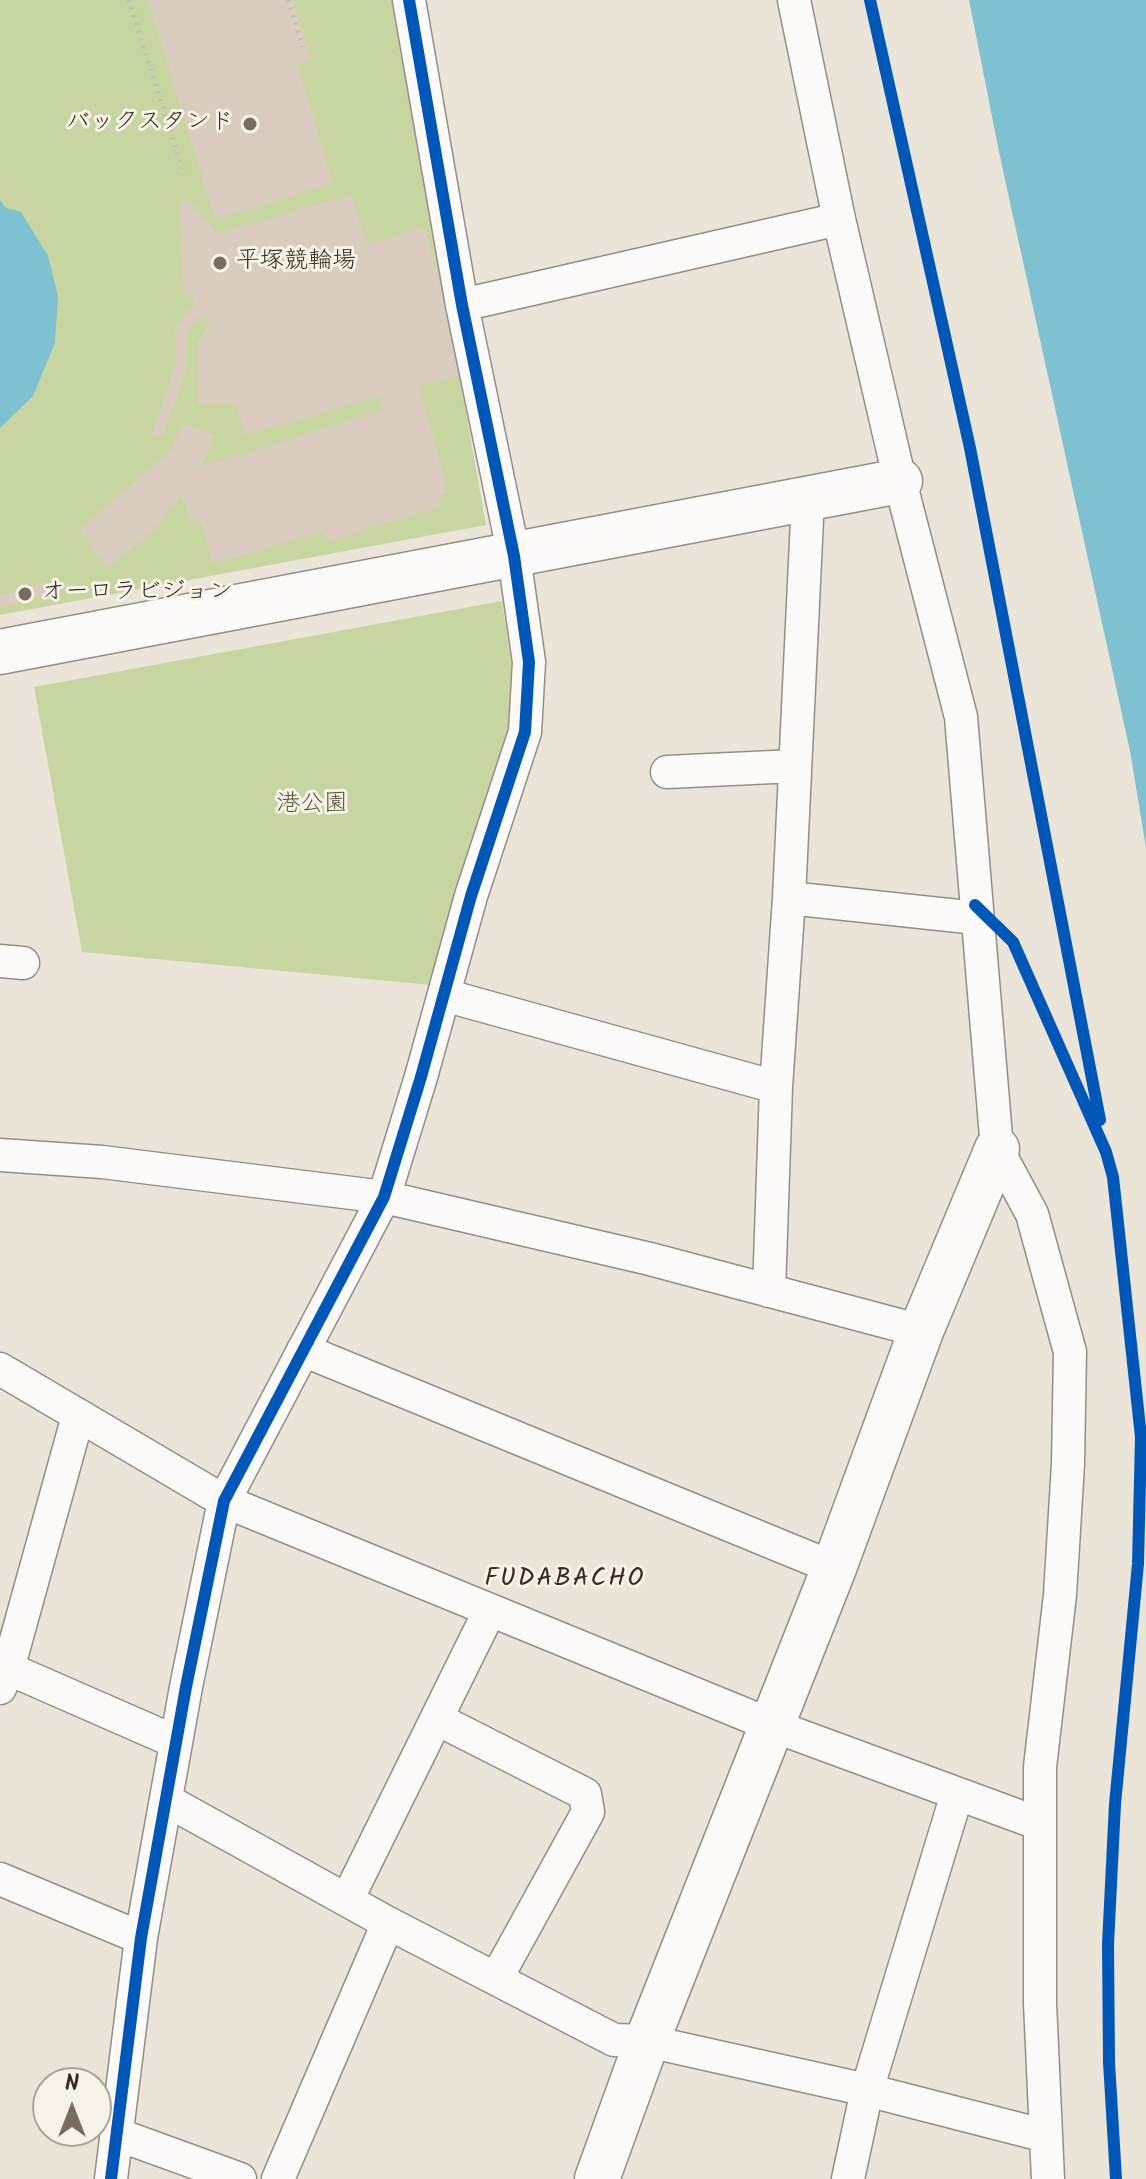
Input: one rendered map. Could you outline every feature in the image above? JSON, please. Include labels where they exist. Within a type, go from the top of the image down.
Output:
[{"type":"street","points":[[111,2179],[119,2135],[141,1938],[224,1501],[384,1197],[471,896],[525,732],[529,662],[514,556],[462,305],[409,0]]},
{"type":"street","points":[[794,0],[839,219],[900,481],[961,717],[997,1149],[1032,1214],[1070,1352],[1061,1581],[1040,1767],[1040,2003],[1048,2179]]},
{"type":"street","points":[[462,305],[839,219]]},
{"type":"street","points":[[0,652],[900,481]]},
{"type":"street","points":[[769,1291],[776,1087],[789,898],[808,498]]},
{"type":"street","points":[[667,772],[795,766]]},
{"type":"street","points":[[789,898],[977,918]]},
{"type":"street","points":[[444,995],[776,1087]]},
{"type":"street","points":[[597,2179],[647,2041],[834,1568],[921,1331],[997,1149]]},
{"type":"street","points":[[0,1155],[102,1162],[384,1197],[650,1259],[921,1331]]},
{"type":"street","points":[[303,1350],[834,1568]]},
{"type":"street","points":[[0,1369],[224,1501],[771,1725],[1040,1824]]},
{"type":"street","points":[[78,1416],[3,1674],[176,1742]]},
{"type":"street","points":[[347,1900],[490,1610]]},
{"type":"street","points":[[437,1719],[585,1794],[588,1812],[496,1979]]},
{"type":"street","points":[[848,2179],[867,2090],[957,1794]]},
{"type":"street","points":[[166,1800],[388,1923],[614,2040],[647,2041],[867,2090],[1046,2136]]},
{"type":"street","points":[[0,1879],[141,1938]]},
{"type":"street","points":[[278,2179],[388,1923]]},
{"type":"street","points":[[119,2135],[240,2179]]},
{"type":"path","points":[[129,0],[182,169]]},
{"type":"path","points":[[288,0],[303,47]]},
{"type":"green space","name":"平塚競輪場","points":[[0,0],[393,0],[486,525],[0,615]]},
{"type":"green space","name":"港公園","points":[[502,601],[512,669],[509,734],[431,985],[82,952],[34,687]]},
{"type":"water","points":[[969,0],[1146,0],[1146,848],[1130,751],[999,152]]},
{"type":"water","points":[[0,200],[6,208],[21,212],[48,256],[58,296],[55,343],[33,396],[0,428]]},
{"type":"building","name":"バックスタンド","points":[[148,0],[293,0],[311,60],[297,63],[333,184],[215,219]]},
{"type":"building","points":[[351,195],[367,244],[425,227],[462,375],[419,386],[448,492],[439,495],[441,506],[328,542],[325,531],[213,564],[201,522],[192,523],[182,493],[152,533],[106,568],[80,529],[170,451],[182,423],[215,436],[201,467],[383,410],[379,396],[246,435],[235,403],[198,404],[198,342],[211,320],[199,317],[187,332],[186,371],[162,437],[152,436],[176,364],[175,328],[193,306],[194,294],[184,295],[179,201],[190,201],[217,234]]},
{"type":"building","name":"オーロラビジョン","points":[[45,583],[50,593],[0,608],[0,596]]},
{"type":"cycle path","points":[[111,2179],[141,1938],[186,1687],[224,1501],[384,1197],[471,896],[525,732],[529,662],[514,556],[462,305],[409,0]]},
{"type":"cycle path","points":[[870,0],[970,448],[1100,1120]]},
{"type":"cycle path","points":[[975,905],[1013,942],[1106,1152],[1113,1177],[1141,1437],[1138,1564],[1115,1804],[1108,1944],[1109,2062],[1116,2179]]},
{"type":"place","name":"バックスタンド","points":[[250,124]]},
{"type":"place","name":"平塚競輪場","points":[[220,263]]},
{"type":"place","name":"オーロラビジョン","points":[[25,594]]},
{"type":"district","name":"FUDABACHO","points":[[565,1581]]}]
